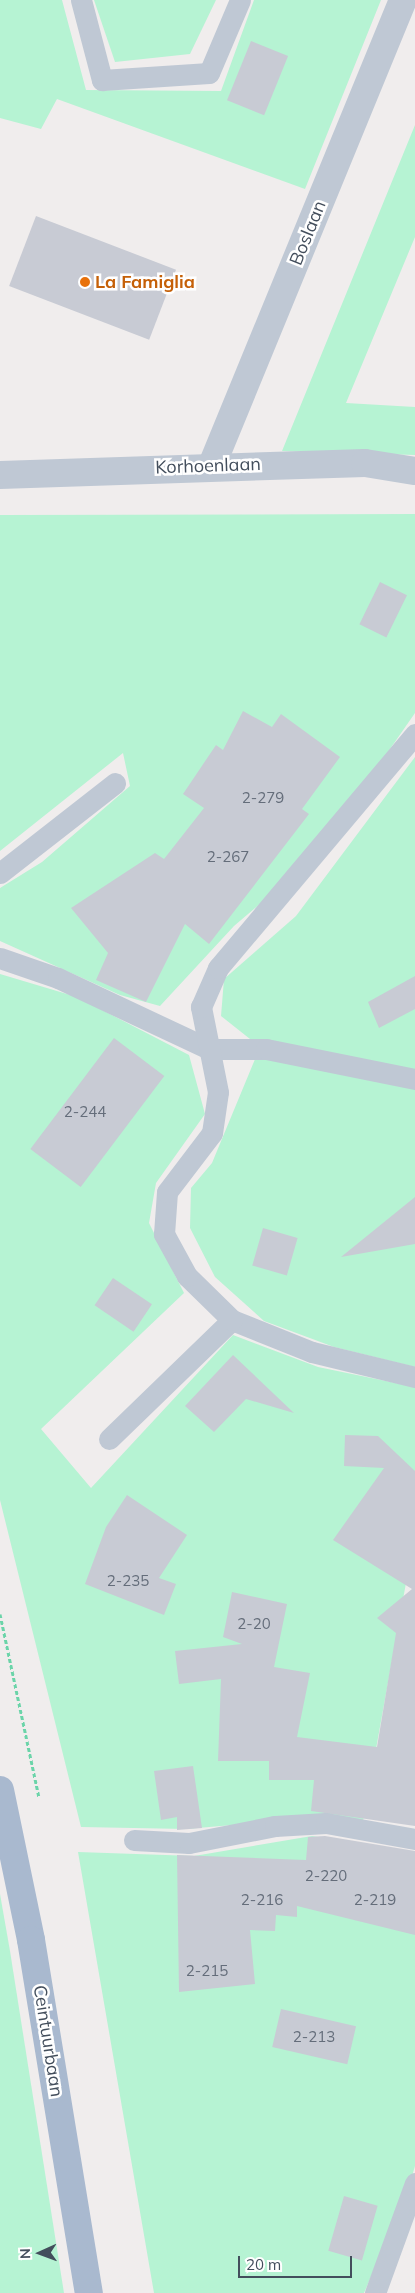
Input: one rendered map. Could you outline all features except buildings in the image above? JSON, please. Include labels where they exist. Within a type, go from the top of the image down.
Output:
[{"type":"main road","name":"Ceintuurbaan","points":[[0,1790],[31,1940],[89,2293]]},
{"type":"street","name":"Boslaan","points":[[212,465],[404,0]]},
{"type":"street","name":"Korhoenlaan","points":[[0,475],[212,465],[365,463],[415,470]]},
{"type":"lane","points":[[81,0],[102,80],[210,73],[240,0]]},
{"type":"lane","points":[[415,734],[218,968],[201,1007],[218,1092],[212,1133],[167,1192],[164,1234],[188,1276],[232,1320],[312,1352],[415,1377]]},
{"type":"lane","points":[[0,873],[115,783]]},
{"type":"lane","points":[[0,958],[58,978],[209,1049],[266,1049],[415,1079]]},
{"type":"lane","points":[[109,1438],[232,1320]]},
{"type":"lane","points":[[134,1840],[189,1843],[275,1826],[326,1823],[415,1838]]},
{"type":"lane","points":[[375,2293],[415,2183]]},
{"type":"green space","points":[[0,0],[62,0],[86,90],[221,91],[254,0],[381,0],[305,189],[57,99],[41,129],[0,118]]},
{"type":"green space","points":[[94,0],[216,0],[190,54],[115,62]]},
{"type":"green space","points":[[415,125],[415,237],[346,403],[415,407],[415,455],[282,451]]},
{"type":"green space","points":[[415,514],[415,713],[383,759],[275,891],[234,926],[160,1006],[120,995],[0,941],[0,888],[42,862],[130,786],[123,753],[0,851],[0,515]]},
{"type":"green space","points":[[415,757],[415,1367],[334,1347],[264,1321],[215,1277],[190,1228],[191,1188],[212,1163],[260,1047],[221,1016],[224,979],[296,916]]},
{"type":"green space","points":[[0,974],[77,997],[189,1055],[205,1114],[156,1183],[149,1223],[184,1293],[41,1429],[91,1488],[233,1335],[318,1367],[415,1387],[415,1533],[363,1821],[301,1819],[186,1829],[81,1827],[0,1500]]},
{"type":"green space","points":[[312,1836],[415,1852],[415,2166],[407,2193],[364,2293],[154,2293],[78,1852],[194,1856]]},
{"type":"green space","points":[[0,1894],[10,1951],[64,2293],[0,2293]]},
{"type":"place","name":"La Famiglia","points":[[85,282]]}]
